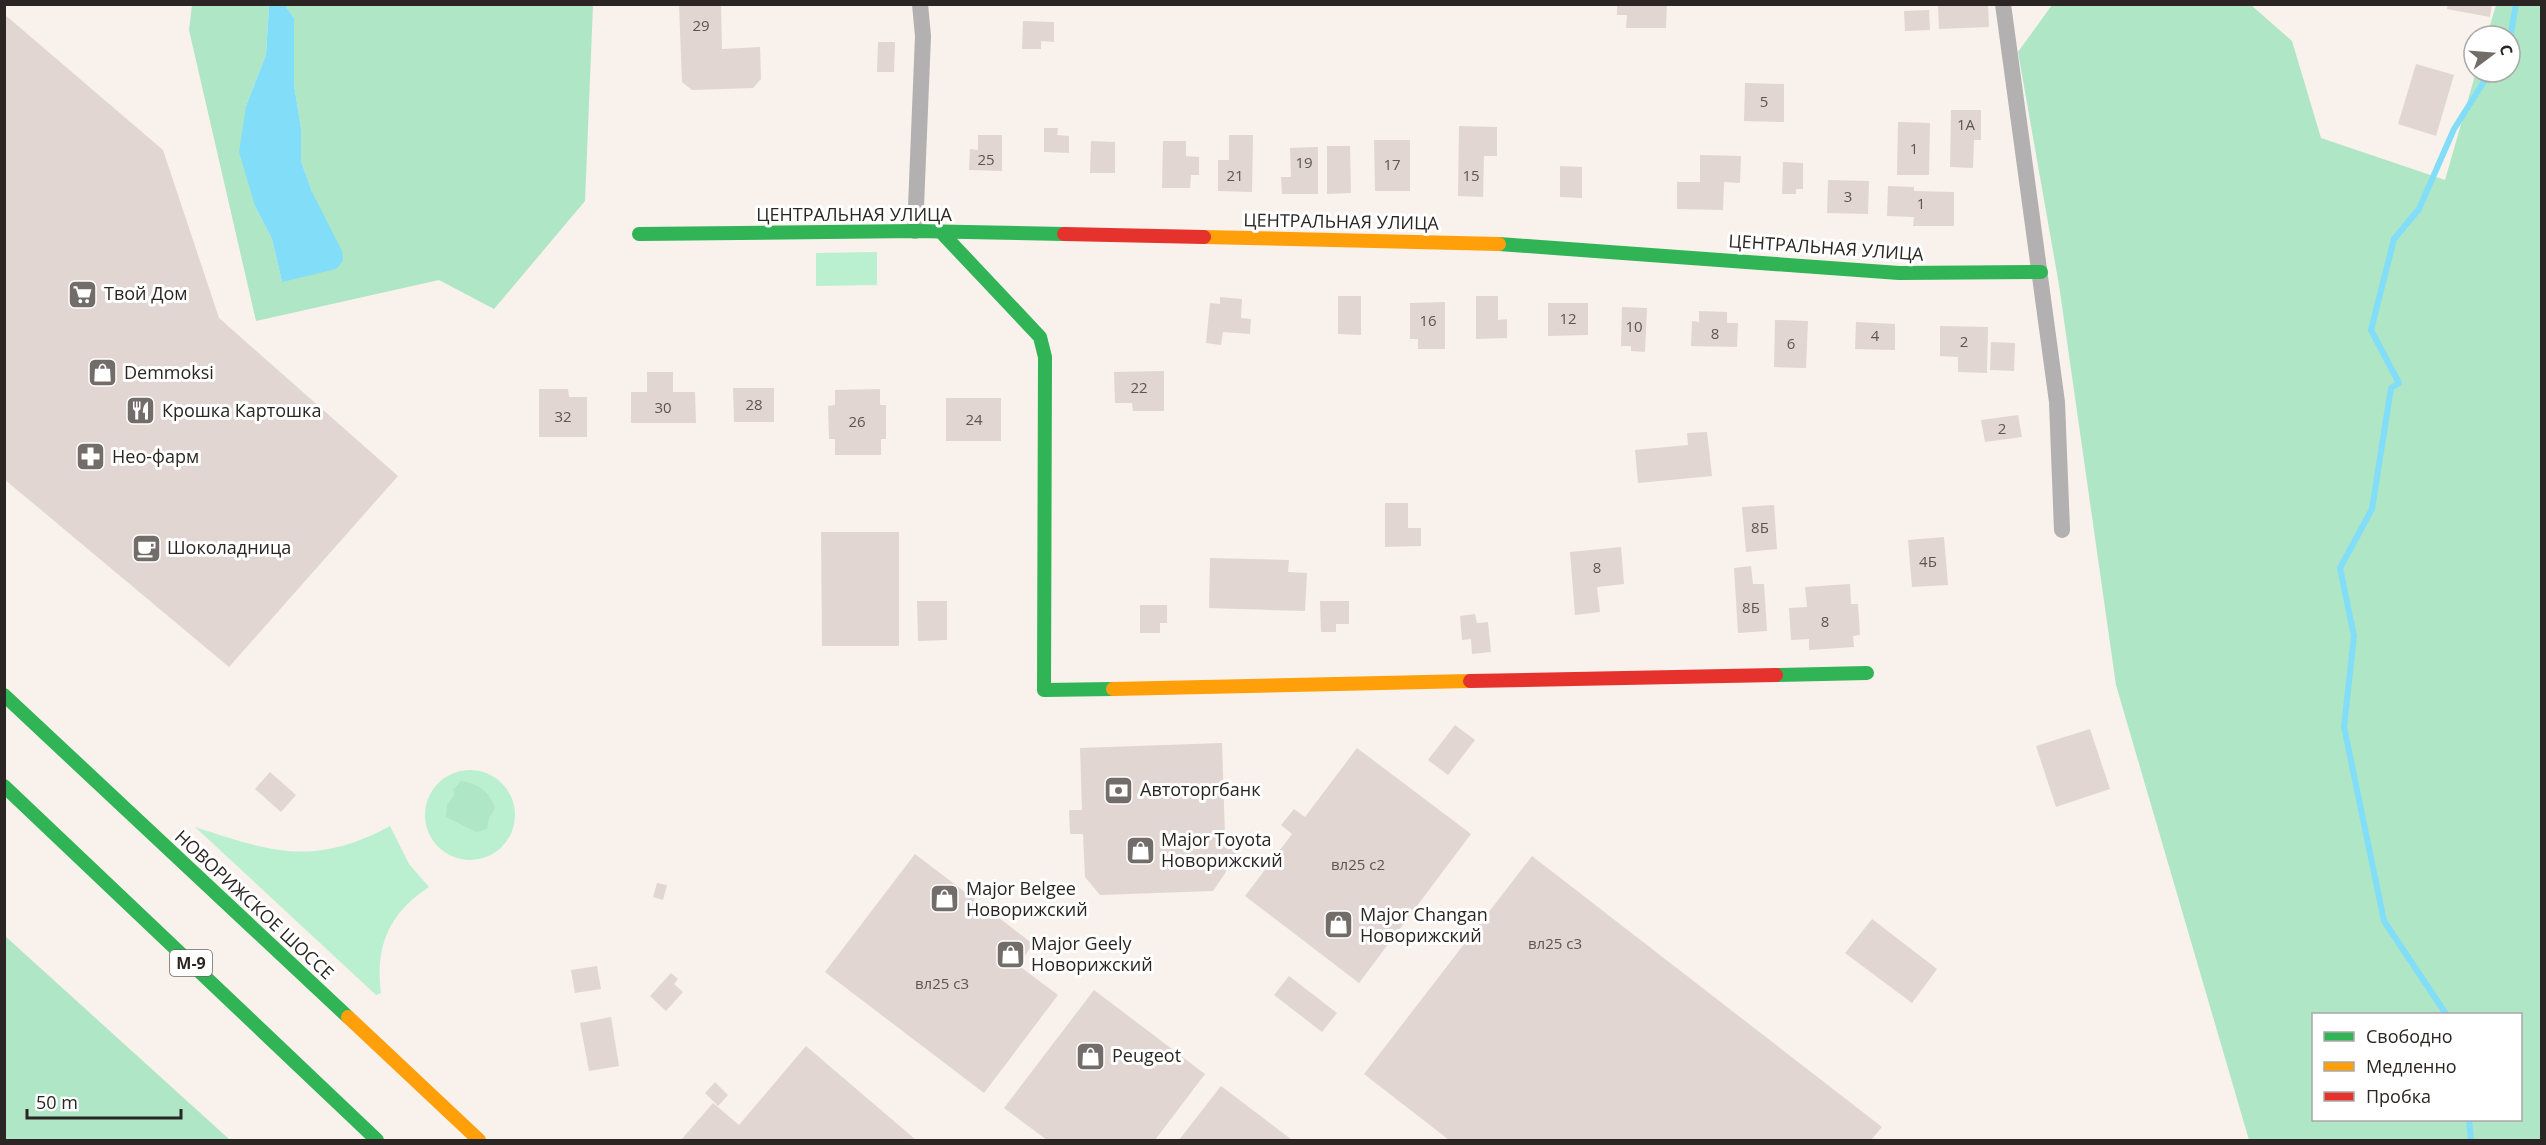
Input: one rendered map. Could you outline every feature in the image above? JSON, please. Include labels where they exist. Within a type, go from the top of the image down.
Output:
[{"type":"main road","name":"ЦЕНТРАЛЬНАЯ УЛИЦА","points":[[639,234],[915,231],[1511,244],[1899,273],[2041,272]]},
{"type":"main road","points":[[941,232],[1040,337],[1045,357],[1044,690],[1867,673]]},
{"type":"main road","name":"НОВОРИЖСКОЕ ШОССЕ","points":[[4,695],[479,1140]]},
{"type":"main road","name":"М-9","points":[[4,786],[377,1140]]},
{"type":"street","points":[[915,231],[923,36],[920,4]]},
{"type":"street","points":[[2003,4],[2057,402],[2062,530]]},
{"type":"green space","points":[[192,5],[269,5],[266,55],[246,106],[255,206],[272,239],[282,282],[312,192],[301,161],[301,128],[294,85],[294,18],[285,5],[593,5],[585,201],[494,309],[439,280],[256,321],[189,30]]},
{"type":"green space","points":[[2052,5],[2251,5],[2292,41],[2321,138],[2445,180],[2473,84],[2522,84],[2522,24],[2490,24],[2496,5],[2541,5],[2541,1140],[2249,1140],[2116,685],[2059,285],[2018,52]]},
{"type":"green space","points":[[877,252],[877,285],[816,286],[816,253]]},
{"type":"green space","points":[[470,770],[487,773],[502,783],[512,798],[515,815],[512,832],[502,847],[487,857],[470,860],[453,857],[438,847],[428,832],[425,815],[428,798],[438,783],[453,773]]},
{"type":"green space","points":[[461,781],[482,789],[493,802],[495,808],[489,818],[487,829],[476,832],[446,817],[447,805],[454,795],[453,790]]},
{"type":"green space","points":[[390,826],[409,864],[429,887],[404,908],[388,932],[380,960],[381,993],[376,995],[195,827],[270,848],[315,851],[363,839]]},
{"type":"green space","points":[[5,936],[230,1140],[5,1140]]},
{"type":"water","points":[[269,5],[285,5],[294,18],[294,85],[301,128],[301,161],[312,192],[342,251],[343,261],[336,269],[282,282],[272,239],[255,206],[239,152],[246,106],[266,55]]},
{"type":"building","points":[[679,4],[721,4],[722,49],[760,47],[761,79],[753,88],[692,90],[682,82]]},
{"type":"building","points":[[1617,4],[1667,4],[1666,28],[1626,28],[1627,15],[1617,15]]},
{"type":"building","points":[[1938,4],[1988,4],[1989,27],[1939,29]]},
{"type":"building","points":[[2448,4],[2492,4],[2490,17],[2447,9]]},
{"type":"building","points":[[1929,10],[1930,30],[1905,31],[1904,11]]},
{"type":"building","points":[[4,14],[163,150],[219,318],[398,476],[229,667],[4,479]]},
{"type":"building","points":[[1023,21],[1054,22],[1054,42],[1041,41],[1041,49],[1022,49]]},
{"type":"building","points":[[878,42],[895,42],[894,72],[877,72]]},
{"type":"building","points":[[2416,64],[2454,75],[2436,136],[2398,124]]},
{"type":"building","points":[[1745,83],[1784,84],[1784,122],[1744,121]]},
{"type":"building","points":[[1951,110],[1981,110],[1981,140],[1974,140],[1973,168],[1950,167]]},
{"type":"building","points":[[1898,122],[1930,123],[1929,175],[1897,175]]},
{"type":"building","points":[[1459,126],[1497,127],[1497,156],[1484,156],[1483,197],[1458,196]]},
{"type":"building","points":[[1044,128],[1058,128],[1057,135],[1069,136],[1069,153],[1044,152]]},
{"type":"building","points":[[978,135],[1002,135],[1002,171],[969,170],[970,149],[978,150]]},
{"type":"building","points":[[1229,135],[1253,135],[1252,192],[1218,191],[1218,160],[1229,160]]},
{"type":"building","points":[[1374,140],[1410,140],[1410,191],[1375,191]]},
{"type":"building","points":[[1091,141],[1115,142],[1115,173],[1090,173]]},
{"type":"building","points":[[1163,141],[1186,141],[1186,156],[1199,157],[1199,175],[1191,175],[1190,188],[1162,188]]},
{"type":"building","points":[[1327,146],[1350,146],[1351,193],[1327,194]]},
{"type":"building","points":[[1318,147],[1318,194],[1282,194],[1281,177],[1291,177],[1290,148]]},
{"type":"building","points":[[1700,155],[1741,156],[1740,183],[1724,182],[1723,210],[1677,209],[1677,182],[1700,182]]},
{"type":"building","points":[[1783,162],[1803,163],[1803,189],[1796,189],[1796,194],[1782,194]]},
{"type":"building","points":[[1560,166],[1582,167],[1582,198],[1560,197]]},
{"type":"building","points":[[1828,180],[1869,181],[1868,214],[1827,213]]},
{"type":"building","points":[[1888,186],[1914,187],[1914,191],[1954,192],[1954,226],[1913,226],[1914,217],[1887,216]]},
{"type":"building","points":[[1338,296],[1361,296],[1361,335],[1338,334]]},
{"type":"building","points":[[1476,296],[1498,296],[1498,320],[1507,319],[1507,338],[1476,339]]},
{"type":"building","points":[[1220,297],[1242,299],[1241,318],[1251,319],[1250,334],[1223,332],[1221,345],[1206,343],[1210,303],[1220,304]]},
{"type":"building","points":[[1445,302],[1445,349],[1418,349],[1418,339],[1410,339],[1410,303]]},
{"type":"building","points":[[1548,303],[1588,303],[1588,335],[1548,336]]},
{"type":"building","points":[[1622,307],[1647,308],[1645,352],[1631,351],[1631,346],[1621,346]]},
{"type":"building","points":[[1699,311],[1727,312],[1727,323],[1738,323],[1737,347],[1691,346],[1692,321],[1699,322]]},
{"type":"building","points":[[1775,320],[1808,321],[1806,368],[1774,367]]},
{"type":"building","points":[[1856,322],[1895,324],[1895,350],[1855,349]]},
{"type":"building","points":[[1940,326],[1988,327],[1987,373],[1958,372],[1958,357],[1940,356]]},
{"type":"building","points":[[1991,342],[2015,343],[2014,371],[1990,370]]},
{"type":"building","points":[[1164,371],[1164,411],[1133,411],[1132,403],[1115,403],[1114,372]]},
{"type":"building","points":[[647,372],[673,372],[673,392],[695,392],[696,423],[631,423],[631,392],[647,392]]},
{"type":"building","points":[[733,388],[774,388],[774,422],[734,422]]},
{"type":"building","points":[[539,389],[568,389],[569,397],[587,397],[587,437],[539,437]]},
{"type":"building","points":[[880,389],[880,405],[886,405],[886,439],[881,439],[881,455],[835,455],[835,439],[829,439],[828,406],[835,405],[835,390]]},
{"type":"building","points":[[946,398],[1001,398],[1001,441],[946,441]]},
{"type":"building","points":[[2018,415],[2022,437],[1985,442],[1981,420]]},
{"type":"building","points":[[1707,432],[1712,476],[1638,483],[1635,450],[1688,445],[1687,433]]},
{"type":"building","points":[[1385,503],[1408,503],[1408,528],[1421,528],[1421,546],[1385,547]]},
{"type":"building","points":[[1774,505],[1777,549],[1746,552],[1742,507]]},
{"type":"building","points":[[821,532],[899,532],[899,646],[822,646]]},
{"type":"building","points":[[1944,537],[1948,585],[1912,587],[1908,540]]},
{"type":"building","points":[[1621,547],[1624,584],[1597,587],[1600,612],[1575,615],[1570,552]]},
{"type":"building","points":[[1210,558],[1289,560],[1288,572],[1307,573],[1305,611],[1209,608]]},
{"type":"building","points":[[1751,566],[1753,584],[1764,584],[1767,631],[1738,633],[1734,568]]},
{"type":"building","points":[[1850,584],[1851,604],[1858,604],[1860,635],[1853,636],[1854,647],[1809,650],[1809,639],[1791,640],[1789,608],[1807,607],[1805,587]]},
{"type":"building","points":[[917,601],[947,601],[947,640],[918,641]]},
{"type":"building","points":[[1320,601],[1349,601],[1349,624],[1336,624],[1336,632],[1321,632]]},
{"type":"building","points":[[1140,605],[1167,605],[1167,623],[1160,623],[1160,633],[1140,633]]},
{"type":"building","points":[[1475,614],[1477,623],[1488,622],[1491,652],[1472,654],[1471,639],[1462,640],[1460,616]]},
{"type":"building","points":[[1455,725],[1475,740],[1448,775],[1428,760]]},
{"type":"building","points":[[2090,729],[2110,789],[2056,807],[2036,746]]},
{"type":"building","points":[[1222,743],[1225,836],[1235,836],[1236,861],[1226,861],[1226,872],[1213,891],[1100,895],[1085,877],[1083,834],[1070,834],[1069,810],[1082,810],[1080,748]]},
{"type":"building","points":[[1357,748],[1471,834],[1359,983],[1245,896],[1292,834],[1281,825],[1294,809],[1305,817]]},
{"type":"building","points":[[270,772],[296,795],[281,812],[255,789]]},
{"type":"building","points":[[915,854],[1033,944],[1018,965],[1058,995],[984,1093],[825,972]]},
{"type":"building","points":[[1532,856],[1882,1127],[1871,1140],[1449,1140],[1364,1074]]},
{"type":"building","points":[[657,883],[667,885],[663,900],[653,897]]},
{"type":"building","points":[[1872,919],[1937,969],[1912,1003],[1845,953]]},
{"type":"building","points":[[597,966],[601,989],[575,993],[571,970]]},
{"type":"building","points":[[671,973],[678,979],[674,984],[683,992],[666,1011],[650,996]]},
{"type":"building","points":[[1289,976],[1337,1013],[1322,1032],[1274,995]]},
{"type":"building","points":[[1094,990],[1205,1074],[1155,1140],[1047,1140],[1004,1108]]},
{"type":"building","points":[[611,1017],[619,1066],[589,1071],[580,1023]]},
{"type":"building","points":[[806,1046],[916,1140],[681,1140],[713,1103],[739,1125]]},
{"type":"building","points":[[715,1082],[728,1095],[718,1106],[705,1093]]},
{"type":"building","points":[[1221,1086],[1292,1140],[1179,1140]]},
{"type":"waterway","points":[[2513,24],[2516,4]]},
{"type":"waterway","points":[[2445,1013],[2384,921],[2344,727],[2354,636],[2340,568],[2372,509],[2391,388],[2399,383],[2371,330],[2394,239],[2419,209],[2454,129],[2482,84]]},
{"type":"waterway","points":[[2469,1121],[2471,1140]]},
{"type":"traffic: fast","points":[[639,234],[915,231],[1064,234]]},
{"type":"traffic: fast","points":[[941,232],[1040,337],[1045,357],[1044,690],[1113,689]]},
{"type":"traffic: fast","points":[[1499,244],[1899,273],[2041,272]]},
{"type":"traffic: fast","points":[[1776,675],[1867,673]]},
{"type":"traffic: fast","points":[[4,695],[348,1017]]},
{"type":"traffic: fast","points":[[4,786],[377,1140]]},
{"type":"traffic: slow","points":[[1204,237],[1499,244]]},
{"type":"traffic: slow","points":[[1113,689],[1470,681]]},
{"type":"traffic: slow","points":[[348,1017],[479,1140]]},
{"type":"traffic: jam","points":[[1064,234],[1204,237]]},
{"type":"traffic: jam","points":[[1470,681],[1776,675]]},
{"type":"place","name":"Твой Дом","points":[[83,294]]},
{"type":"place","name":"Demmoksi","points":[[103,373]]},
{"type":"place","name":"Крошка Картошка","points":[[141,411]]},
{"type":"place","name":"Нео-фарм","points":[[91,457]]},
{"type":"place","name":"Шоколадница","points":[[146,548]]},
{"type":"place","name":"Автоторгбанк","points":[[1119,790]]},
{"type":"place","name":"Major Toyota Новорижский","points":[[1140,850]]},
{"type":"place","name":"Major Belgee Новорижский","points":[[945,899]]},
{"type":"place","name":"Major Changan Новорижский","points":[[1339,925]]},
{"type":"place","name":"Major Geely Новорижский","points":[[1010,954]]},
{"type":"place","name":"Peugeot","points":[[1091,1056]]}]
